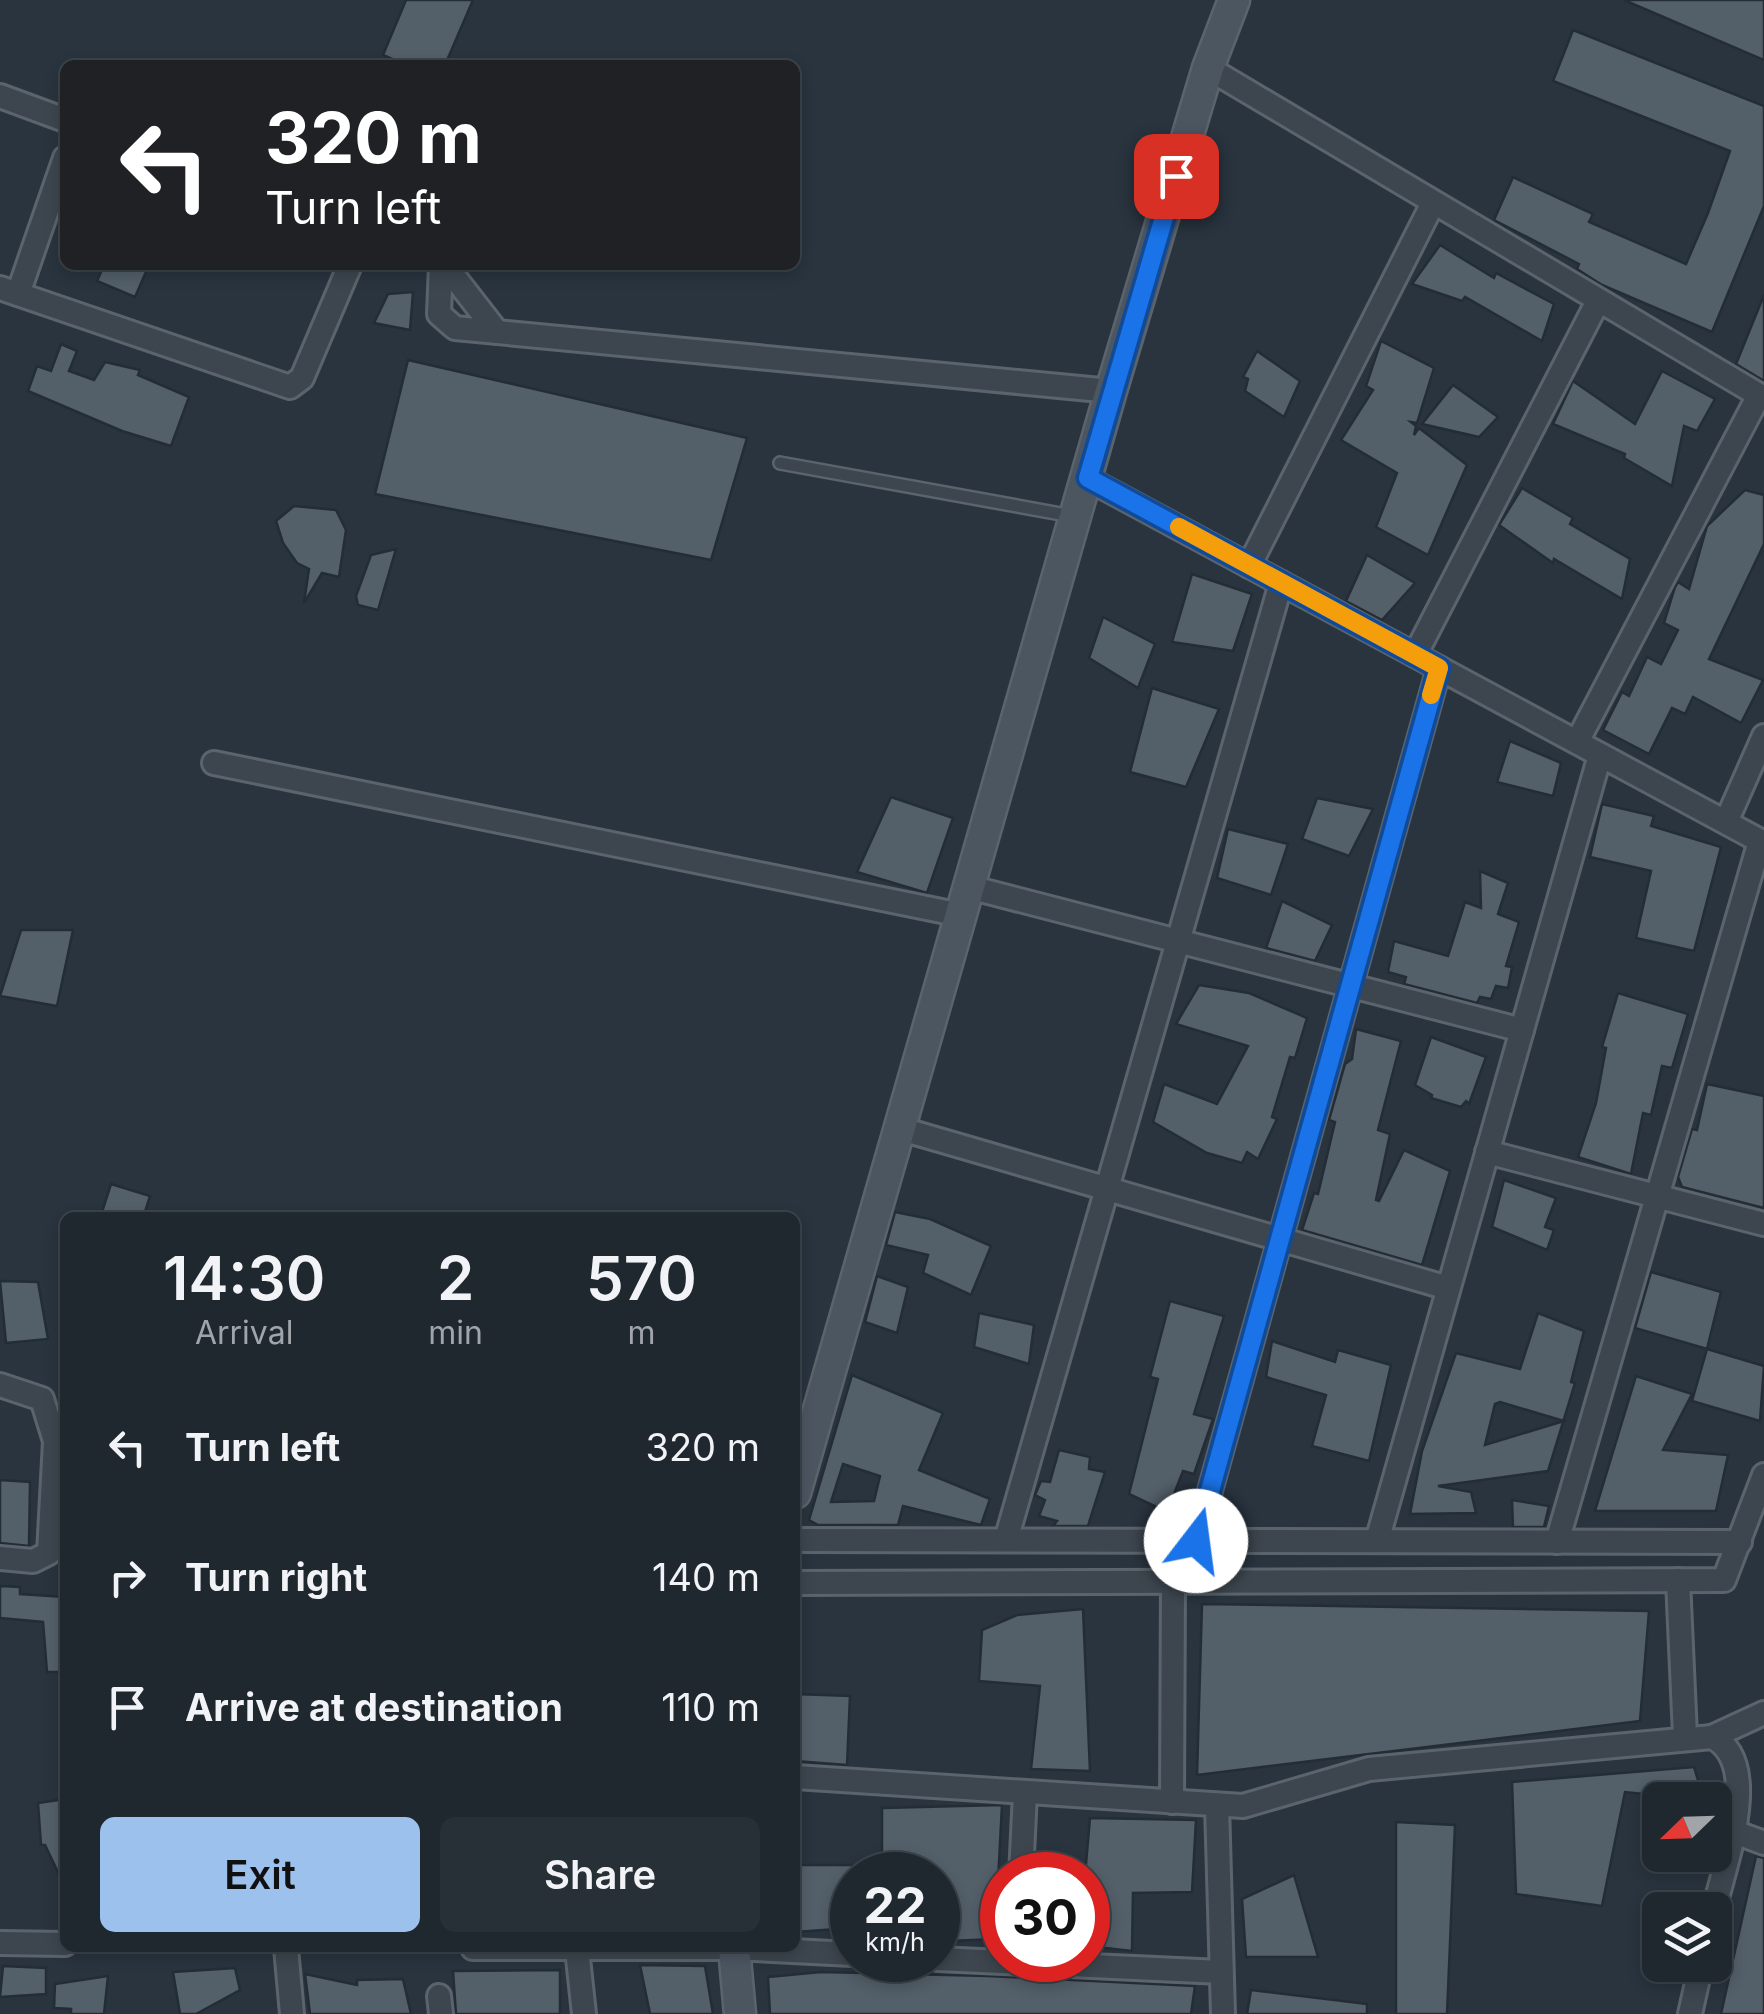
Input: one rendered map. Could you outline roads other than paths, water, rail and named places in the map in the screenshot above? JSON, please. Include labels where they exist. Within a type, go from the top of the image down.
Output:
[{"type":"main road","points":[[801,1449],[965,901],[1111,392],[1208,68],[1234,0]]},
{"type":"main road","points":[[734,1952],[740,2014]]},
{"type":"street","points":[[1208,68],[1761,396],[1577,742]]},
{"type":"street","points":[[0,96],[60,118]]},
{"type":"street","points":[[60,170],[9,291],[290,387],[302,378],[348,270]]},
{"type":"street","points":[[1249,566],[1433,204]]},
{"type":"street","points":[[442,270],[438,307],[442,320],[456,328],[1111,392]]},
{"type":"street","points":[[447,270],[497,332]]},
{"type":"street","points":[[1415,655],[1598,301]]},
{"type":"street","points":[[1088,478],[1762,842],[1557,1542]]},
{"type":"street","points":[[1006,1540],[1281,583]]},
{"type":"street","points":[[1196,1541],[1439,668]]},
{"type":"street","points":[[1726,822],[1764,736]]},
{"type":"street","points":[[1376,1541],[1600,755]]},
{"type":"street","points":[[214,763],[1178,941],[1522,1030]]},
{"type":"street","points":[[898,1128],[1106,1192],[1448,1288]]},
{"type":"street","points":[[1487,1152],[1764,1224]]},
{"type":"street","points":[[0,1385],[42,1399],[55,1441],[49,1553],[33,1560],[0,1558]]},
{"type":"street","points":[[800,1583],[1724,1580],[1764,1474]]},
{"type":"street","points":[[800,1540],[1740,1542]]},
{"type":"street","points":[[1678,1580],[1685,1736]]},
{"type":"street","points":[[1172,1802],[1173,1582]]},
{"type":"street","points":[[800,1777],[1251,1806],[1369,1769],[1685,1736],[1712,1737],[1764,1714]]},
{"type":"street","points":[[1712,1737],[1728,1750],[1741,1780],[1732,1831],[1764,1842]]},
{"type":"street","points":[[1022,1852],[1025,1792]]},
{"type":"street","points":[[1218,1805],[1222,2014]]},
{"type":"street","points":[[0,1943],[60,1944]]},
{"type":"street","points":[[800,1951],[830,1953]]},
{"type":"street","points":[[286,1952],[292,2014]]},
{"type":"street","points":[[577,1952],[584,2014]]},
{"type":"street","points":[[1110,1966],[1222,1972]]},
{"type":"street","points":[[1690,2014],[1697,1982]]},
{"type":"lane","points":[[780,463],[1076,517]]}]
